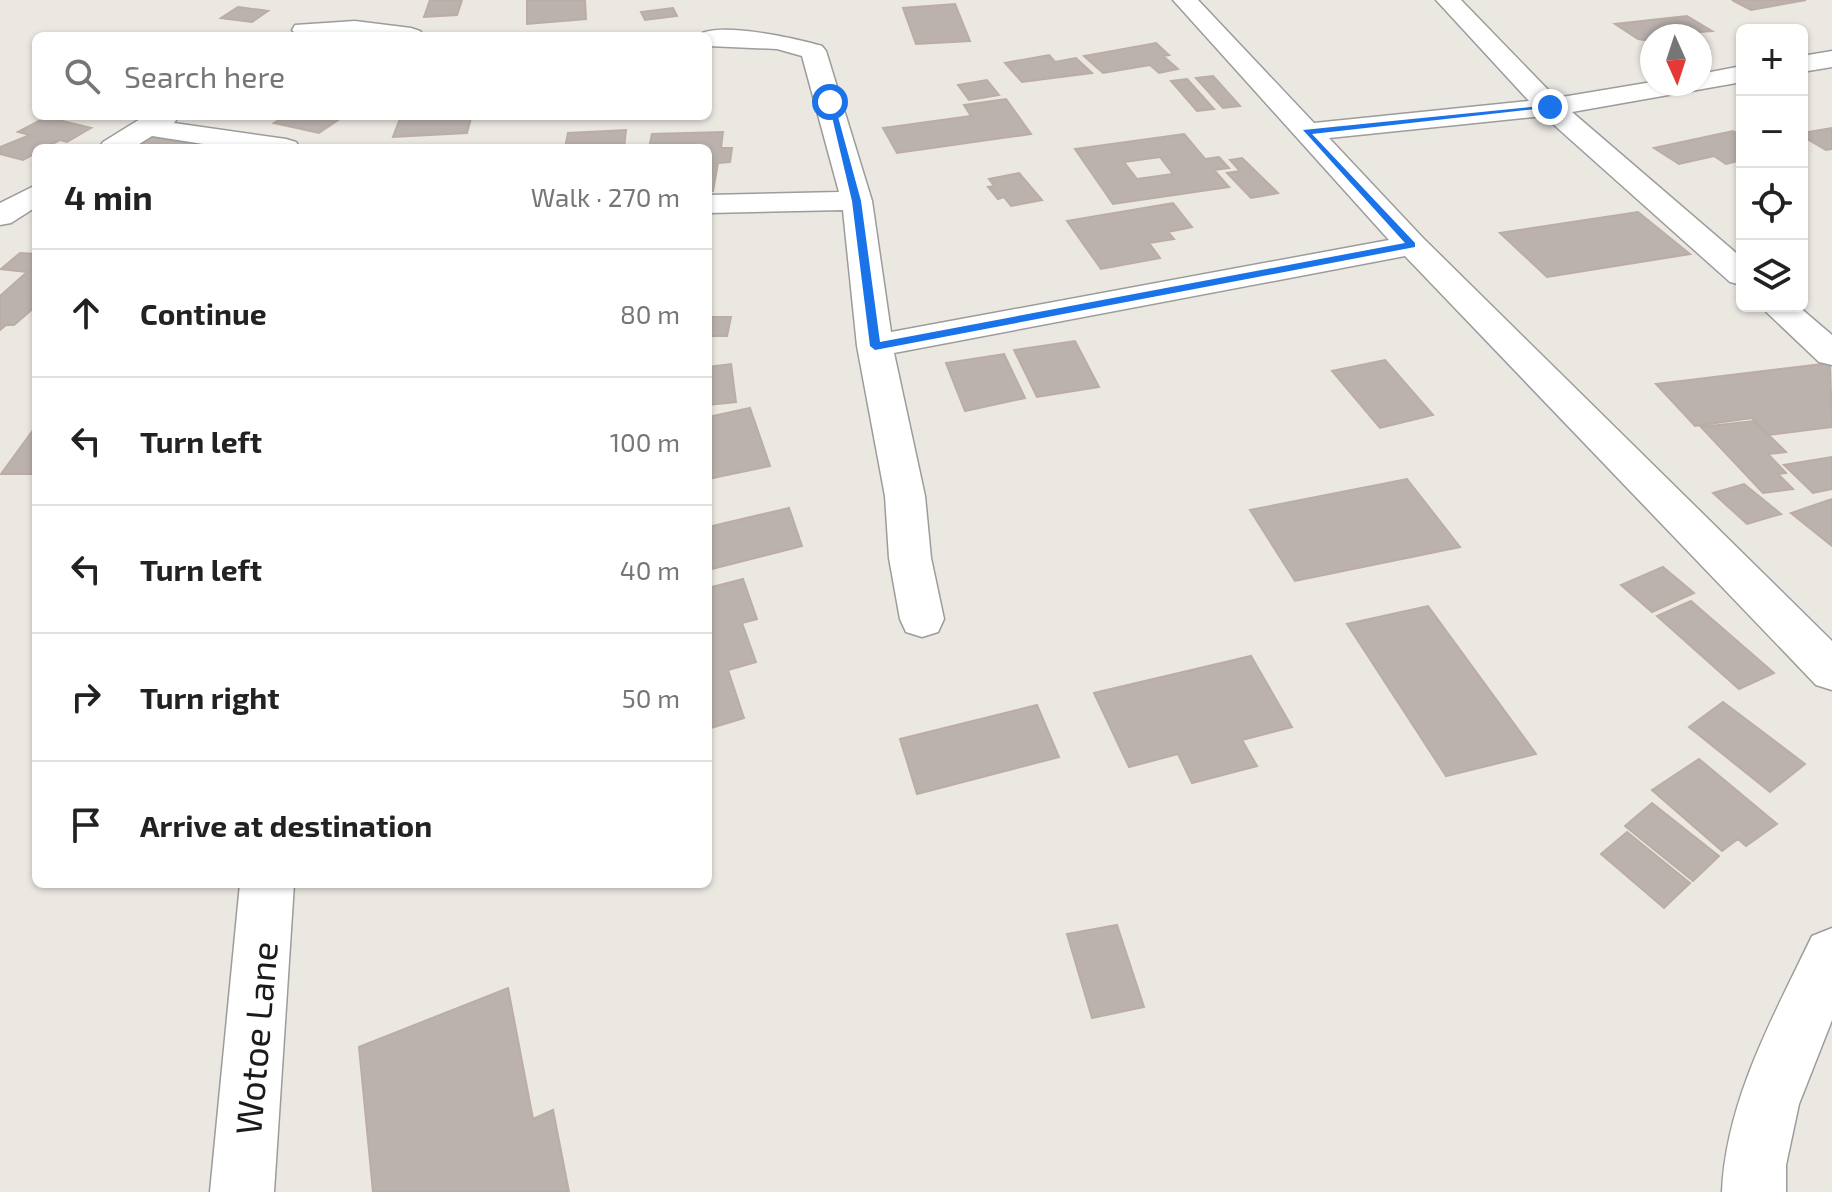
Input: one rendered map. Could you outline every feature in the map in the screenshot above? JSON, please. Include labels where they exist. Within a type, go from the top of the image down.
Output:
[{"type":"street","points":[[1185,0],[1412,245],[1832,671]]},
{"type":"street","points":[[1448,0],[1550,107],[1736,270]]},
{"type":"street","points":[[301,32],[341,8]]},
{"type":"street","points":[[310,32],[355,28],[383,32]]},
{"type":"street","points":[[712,38],[779,41],[813,51],[857,201],[875,346],[905,496],[910,558],[922,619]]},
{"type":"street","points":[[1808,63],[1832,59]]},
{"type":"street","points":[[1712,80],[1736,75]]},
{"type":"street","points":[[1306,132],[1550,107],[1640,92]]},
{"type":"street","points":[[120,144],[156,122],[266,144]]},
{"type":"street","points":[[0,216],[32,196]]},
{"type":"street","points":[[712,204],[857,201]]},
{"type":"street","points":[[875,346],[1412,245]]},
{"type":"street","points":[[1784,312],[1832,354]]},
{"type":"street","name":"Wotoe Lane","points":[[242,1192],[267,888]]},
{"type":"street","points":[[1754,1192],[1752,1170],[1780,1070],[1832,956]]},
{"type":"building","points":[[430,0],[462,0],[457,15],[424,17]]},
{"type":"building","points":[[527,0],[585,0],[586,19],[527,24]]},
{"type":"building","points":[[1732,0],[1806,0],[1751,10]]},
{"type":"building","points":[[955,4],[970,41],[916,44],[903,8]]},
{"type":"building","points":[[238,7],[268,11],[252,22],[221,18]]},
{"type":"building","points":[[673,8],[677,16],[645,20],[641,12]]},
{"type":"building","points":[[1687,16],[1700,24],[1640,24],[1640,39],[1615,24]]},
{"type":"building","points":[[1156,43],[1169,55],[1163,56],[1178,69],[1159,73],[1150,65],[1103,73],[1084,56]]},
{"type":"building","points":[[1049,55],[1055,62],[1076,58],[1092,73],[1022,82],[1005,63]]},
{"type":"building","points":[[1213,76],[1240,106],[1223,108],[1196,78]]},
{"type":"building","points":[[1187,79],[1214,109],[1197,111],[1171,81]]},
{"type":"building","points":[[987,80],[999,95],[969,100],[958,85]]},
{"type":"building","points":[[1006,99],[1031,134],[897,153],[883,128],[971,116],[964,105]]},
{"type":"building","points":[[40,120],[58,120],[91,128],[67,142],[32,144],[32,155],[23,160],[0,154],[0,147],[30,135],[18,132]]},
{"type":"building","points":[[279,120],[338,120],[319,133],[274,123]]},
{"type":"building","points":[[399,120],[470,120],[467,133],[393,137]]},
{"type":"building","points":[[1832,128],[1832,149],[1826,150],[1808,140],[1808,132]]},
{"type":"building","points":[[626,130],[624,144],[566,144],[568,133]]},
{"type":"building","points":[[723,132],[721,148],[732,148],[730,162],[718,163],[713,191],[712,144],[650,144],[652,134]]},
{"type":"building","points":[[1736,133],[1736,162],[1726,164],[1714,156],[1679,164],[1654,148]]},
{"type":"building","points":[[1184,134],[1205,159],[1219,157],[1229,168],[1214,170],[1229,187],[1113,204],[1075,149]],"holes":[[[1160,157],[1173,174],[1137,179],[1124,162]]]},
{"type":"building","points":[[146,136],[193,144],[135,144]]},
{"type":"building","points":[[1242,158],[1278,193],[1251,198],[1227,173],[1240,171],[1230,160]]},
{"type":"building","points":[[1019,173],[1042,200],[1011,206],[1004,197],[998,199],[988,187],[994,186],[989,179]]},
{"type":"building","points":[[1173,203],[1192,227],[1168,232],[1174,239],[1149,243],[1160,258],[1101,269],[1067,221]]},
{"type":"building","points":[[1638,212],[1690,254],[1547,277],[1500,233]]},
{"type":"building","points":[[20,253],[32,254],[32,309],[14,325],[6,325],[0,330],[0,296],[27,272],[1,269]]},
{"type":"building","points":[[712,317],[731,317],[727,336],[712,336]]},
{"type":"building","points":[[1075,341],[1099,387],[1037,397],[1014,350]]},
{"type":"building","points":[[1004,354],[1025,398],[965,411],[946,363]]},
{"type":"building","points":[[1385,360],[1433,415],[1380,428],[1332,371]]},
{"type":"building","points":[[1830,363],[1832,427],[1769,435],[1752,418],[1695,426],[1656,384]]},
{"type":"building","points":[[731,364],[736,402],[712,405],[712,366]]},
{"type":"building","points":[[750,408],[770,466],[712,478],[712,416]]},
{"type":"building","points":[[1754,421],[1786,452],[1768,454],[1786,473],[1778,474],[1793,489],[1763,493],[1701,427]]},
{"type":"building","points":[[32,431],[32,474],[1,474]]},
{"type":"building","points":[[1832,457],[1832,489],[1813,493],[1784,465]]},
{"type":"building","points":[[1407,479],[1460,547],[1295,581],[1250,510]]},
{"type":"building","points":[[1744,484],[1781,514],[1747,524],[1713,493]]},
{"type":"building","points":[[1832,499],[1832,546],[1791,513]]},
{"type":"building","points":[[789,508],[802,546],[712,569],[712,526]]},
{"type":"building","points":[[1663,567],[1694,593],[1652,612],[1621,585]]},
{"type":"building","points":[[743,579],[757,619],[742,623],[756,662],[728,670],[744,718],[712,728],[712,587]]},
{"type":"building","points":[[1691,601],[1774,673],[1739,689],[1657,616]]},
{"type":"building","points":[[1428,606],[1536,754],[1446,776],[1347,624]]},
{"type":"building","points":[[1251,656],[1292,727],[1242,740],[1257,766],[1192,783],[1178,754],[1129,767],[1094,693]]},
{"type":"building","points":[[1723,702],[1805,764],[1770,792],[1689,727]]},
{"type":"building","points":[[1037,705],[1059,757],[917,794],[900,739]]},
{"type":"building","points":[[1699,759],[1777,824],[1746,846],[1738,839],[1722,851],[1652,790]]},
{"type":"building","points":[[1652,803],[1719,856],[1693,881],[1625,826]]},
{"type":"building","points":[[1627,832],[1690,883],[1664,908],[1601,854]]},
{"type":"building","points":[[1117,925],[1144,1007],[1092,1018],[1067,934]]},
{"type":"building","points":[[508,988],[533,1119],[553,1110],[569,1192],[373,1192],[359,1047]]},
{"type":"route","points":[[830,102],[857,201],[875,346],[1412,245],[1306,132],[1550,107]]}]
